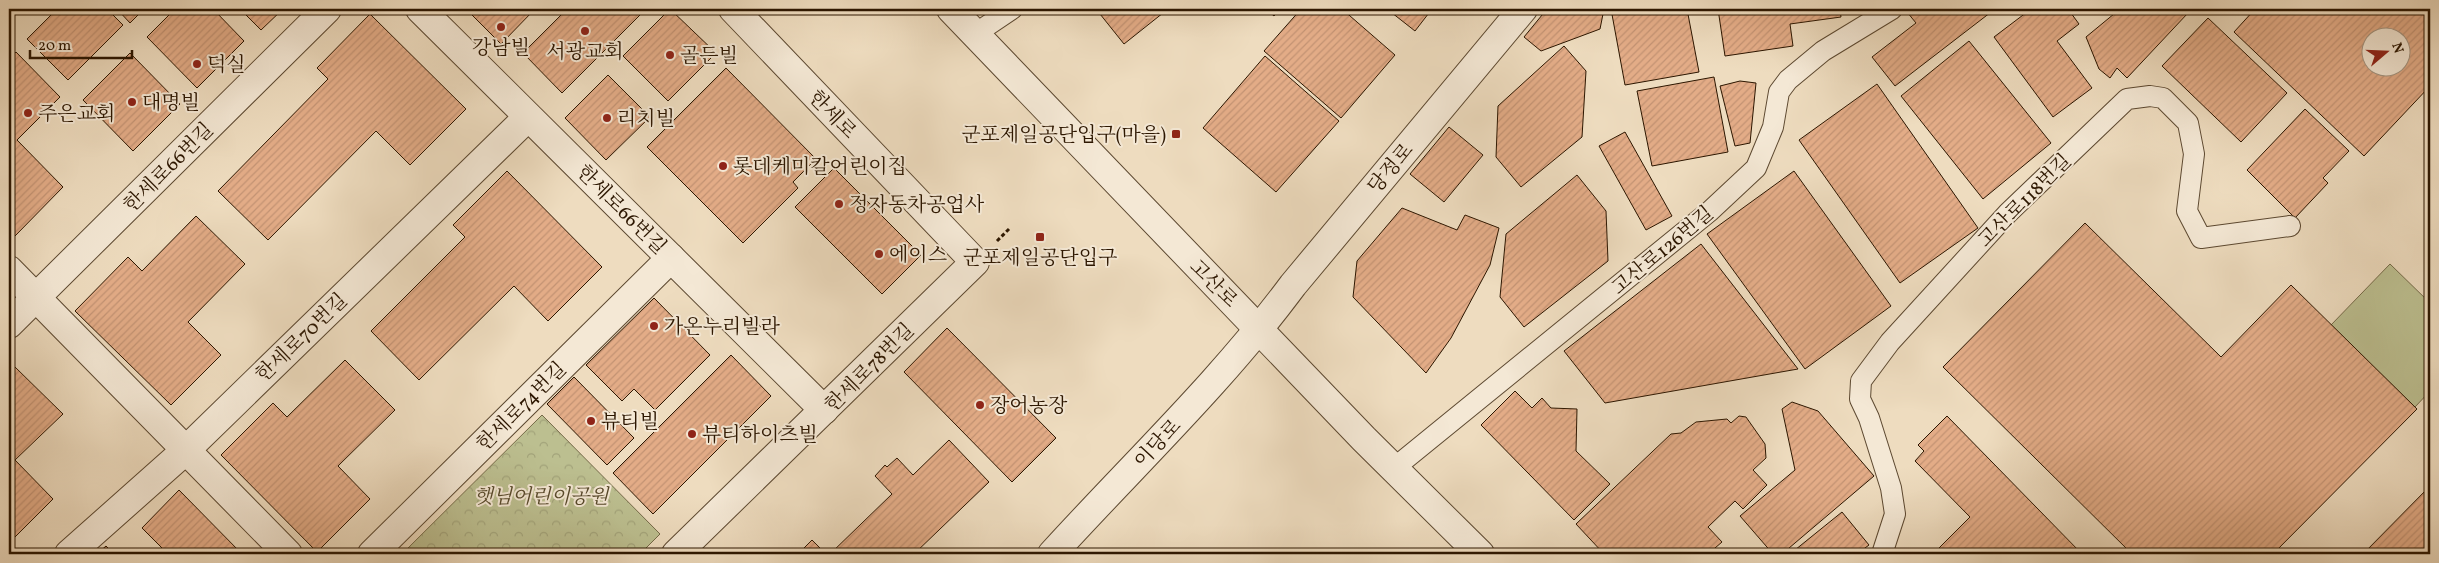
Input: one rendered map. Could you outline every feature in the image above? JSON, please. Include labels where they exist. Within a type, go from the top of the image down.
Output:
[{"type":"street","name":"한세로66번길","points":[[9,324],[327,9]]},
{"type":"street","name":"한세로66번길","points":[[420,9],[824,410]]},
{"type":"street","name":"한세로","points":[[733,9],[975,262]]},
{"type":"street","name":"고산로","points":[[951,9],[1393,469],[1480,554]]},
{"type":"street","name":"당정로","points":[[1260,329],[1299,277],[1523,9]]},
{"type":"street","name":"한세로70번길","points":[[69,554],[186,450],[528,117]]},
{"type":"street","name":"한세로74번길","points":[[372,554],[671,258]]},
{"type":"street","name":"한세로78번길","points":[[676,554],[975,262]]},
{"type":"street","points":[[9,270],[288,554]]},
{"type":"street","name":"이당로","points":[[1052,554],[1167,433],[1260,329]]},
{"type":"lane","points":[[975,34],[1012,9]]},
{"type":"lane","name":"고산로126번길","points":[[1393,469],[1710,211],[1756,168],[1772,127],[1779,92],[1788,80],[1823,51],[1892,9]]},
{"type":"lane","name":"고산로118번길","points":[[1882,554],[1888,541],[1894,514],[1891,488],[1860,399],[1861,381],[1890,342],[2008,213],[2127,100],[2150,96],[2163,98],[2188,123],[2194,154],[2187,210],[2200,238],[2290,226]]},
{"type":"green space","points":[[2390,264],[2430,303],[2430,391],[2415,407],[2331,325]]},
{"type":"green space","name":"햇님어린이공원","points":[[542,415],[660,534],[640,554],[402,554]]},
{"type":"building","points":[[57,9],[107,9],[123,25],[68,80],[27,39]]},
{"type":"building","points":[[117,9],[144,9],[130,23]]},
{"type":"building","name":"덕실","points":[[175,9],[213,9],[244,41],[197,88],[147,37]]},
{"type":"building","points":[[240,9],[283,9],[261,30]]},
{"type":"building","name":"강남빌","points":[[466,9],[533,9],[534,10],[501,44]]},
{"type":"building","name":"서광교회","points":[[567,9],[646,9],[562,93],[523,53]]},
{"type":"building","name":"골든빌","points":[[670,9],[716,53],[668,101],[623,56]]},
{"type":"building","points":[[1096,9],[1168,9],[1124,44]]},
{"type":"building","points":[[1266,9],[1280,9],[1274,16]]},
{"type":"building","points":[[1301,9],[1342,9],[1395,55],[1341,118],[1264,51]]},
{"type":"building","points":[[1387,9],[1432,9],[1415,31]]},
{"type":"building","points":[[1547,9],[1604,9],[1600,29],[1541,51],[1524,37]]},
{"type":"building","points":[[1611,9],[1687,9],[1699,72],[1625,85]]},
{"type":"building","points":[[1718,9],[1840,9],[1841,17],[1790,24],[1793,46],[1725,56]]},
{"type":"building","points":[[1911,9],[1995,9],[1895,86],[1872,57],[1916,23],[1907,12]]},
{"type":"building","points":[[2031,9],[2068,9],[2079,24],[2057,41],[2092,88],[2053,117],[1994,37]]},
{"type":"building","points":[[2120,9],[2183,9],[2188,13],[2127,78],[2117,68],[2110,78],[2099,69],[2086,37]]},
{"type":"building","points":[[2255,9],[2429,9],[2430,86],[2364,156],[2234,32]]},
{"type":"building","points":[[370,14],[466,109],[410,165],[376,131],[268,240],[218,191],[328,79],[317,68]]},
{"type":"building","points":[[2208,18],[2287,93],[2241,142],[2162,66]]},
{"type":"building","points":[[1969,41],[2051,143],[1983,199],[1901,96]]},
{"type":"building","points":[[1564,46],[1586,71],[1582,137],[1521,187],[1496,157],[1498,106]]},
{"type":"building","points":[[16,52],[60,97],[17,140],[63,187],[15,236],[9,230],[9,59]]},
{"type":"building","name":"대명빌","points":[[130,53],[180,104],[133,151],[83,100]]},
{"type":"building","points":[[1265,56],[1339,121],[1276,192],[1203,128]]},
{"type":"building","name":"롯데케미칼어린이집","points":[[726,68],[816,159],[793,182],[798,188],[743,243],[647,147]]},
{"type":"building","name":"리치빌","points":[[608,75],[650,117],[606,160],[565,118]]},
{"type":"building","points":[[1714,77],[1728,152],[1652,166],[1637,91]]},
{"type":"building","points":[[1740,81],[1756,83],[1750,143],[1735,146],[1720,86]]},
{"type":"building","points":[[1877,84],[1978,228],[1900,283],[1799,140]]},
{"type":"building","points":[[2305,109],[2349,151],[2323,178],[2328,183],[2295,218],[2247,170]]},
{"type":"building","points":[[1449,127],[1483,155],[1444,202],[1410,174]]},
{"type":"building","points":[[1625,132],[1672,216],[1646,230],[1599,146]]},
{"type":"building","points":[[834,168],[921,255],[882,294],[795,207]]},
{"type":"building","points":[[507,171],[602,267],[548,321],[514,286],[419,380],[371,331],[465,237],[453,225]]},
{"type":"building","points":[[1794,171],[1891,306],[1805,369],[1707,234]]},
{"type":"building","points":[[1577,175],[1606,211],[1608,261],[1524,327],[1500,297],[1506,234]]},
{"type":"building","points":[[1402,208],[1457,230],[1465,215],[1499,228],[1490,265],[1451,338],[1426,373],[1353,297],[1357,261]]},
{"type":"building","points":[[196,216],[245,264],[188,322],[221,355],[171,405],[75,311],[128,257],[142,271]]},
{"type":"building","points":[[2085,223],[2221,357],[2291,285],[2417,409],[2273,554],[2132,554],[1943,367]]},
{"type":"building","points":[[1701,244],[1798,369],[1605,403],[1564,351]]},
{"type":"building","name":"가온누리빌라","points":[[654,298],[710,355],[655,410],[634,389],[622,401],[586,365]]},
{"type":"building","name":"장어농장","points":[[947,328],[1056,438],[1012,482],[904,372]]},
{"type":"building","name":"뷰티하이츠빌","points":[[731,355],[771,396],[653,514],[613,473]]},
{"type":"building","points":[[345,360],[395,410],[338,466],[370,499],[317,552],[221,455],[273,403],[287,417]]},
{"type":"building","points":[[15,367],[63,414],[15,460],[53,499],[9,543],[9,373]]},
{"type":"building","name":"뷰티빌","points":[[574,377],[634,438],[607,465],[547,404]]},
{"type":"building","points":[[1515,391],[1532,408],[1542,398],[1551,408],[1577,409],[1576,451],[1610,484],[1574,520],[1481,425]]},
{"type":"building","points":[[1792,402],[1818,411],[1874,476],[1782,554],[1773,554],[1740,516],[1795,470],[1782,409]]},
{"type":"building","points":[[1739,416],[1746,417],[1765,444],[1766,458],[1753,470],[1767,485],[1743,509],[1735,501],[1708,527],[1722,542],[1708,554],[1604,554],[1576,524],[1671,434],[1681,433],[1696,422],[1727,419],[1731,423]]},
{"type":"building","points":[[1947,416],[2082,554],[1933,554],[1970,517],[1915,461],[1924,451],[1918,445]]},
{"type":"building","points":[[949,440],[989,482],[914,554],[830,554],[892,494],[875,476],[885,465],[887,467],[897,458],[913,475]]},
{"type":"building","points":[[2430,486],[2430,554],[2363,554]]},
{"type":"building","points":[[179,490],[242,554],[168,554],[142,528]]},
{"type":"building","points":[[1842,512],[1869,545],[1857,554],[1790,554]]},
{"type":"building","points":[[812,540],[826,554],[801,554],[803,552],[801,551]]},
{"type":"building","points":[[106,546],[114,554],[97,554]]},
{"type":"place","name":"강남빌","points":[[501,27]]},
{"type":"place","name":"서광교회","points":[[585,31]]},
{"type":"place","name":"골든빌","points":[[670,55]]},
{"type":"place","name":"덕실","points":[[197,64]]},
{"type":"place","name":"대명빌","points":[[132,102]]},
{"type":"place","name":"주은교회","points":[[28,113]]},
{"type":"place","name":"리치빌","points":[[607,118]]},
{"type":"place","name":"군포제일공단입구(마을)","points":[[1176,134]]},
{"type":"place","name":"롯데케미칼어린이집","points":[[723,166]]},
{"type":"place","name":"정자동차공업사","points":[[839,204]]},
{"type":"place","name":"군포제일공단입구","points":[[1040,237]]},
{"type":"place","name":"에이스","points":[[879,254]]},
{"type":"place","name":"가온누리빌라","points":[[654,326]]},
{"type":"place","name":"장어농장","points":[[980,405]]},
{"type":"place","name":"뷰티빌","points":[[591,421]]},
{"type":"place","name":"뷰티하이츠빌","points":[[692,434]]}]
